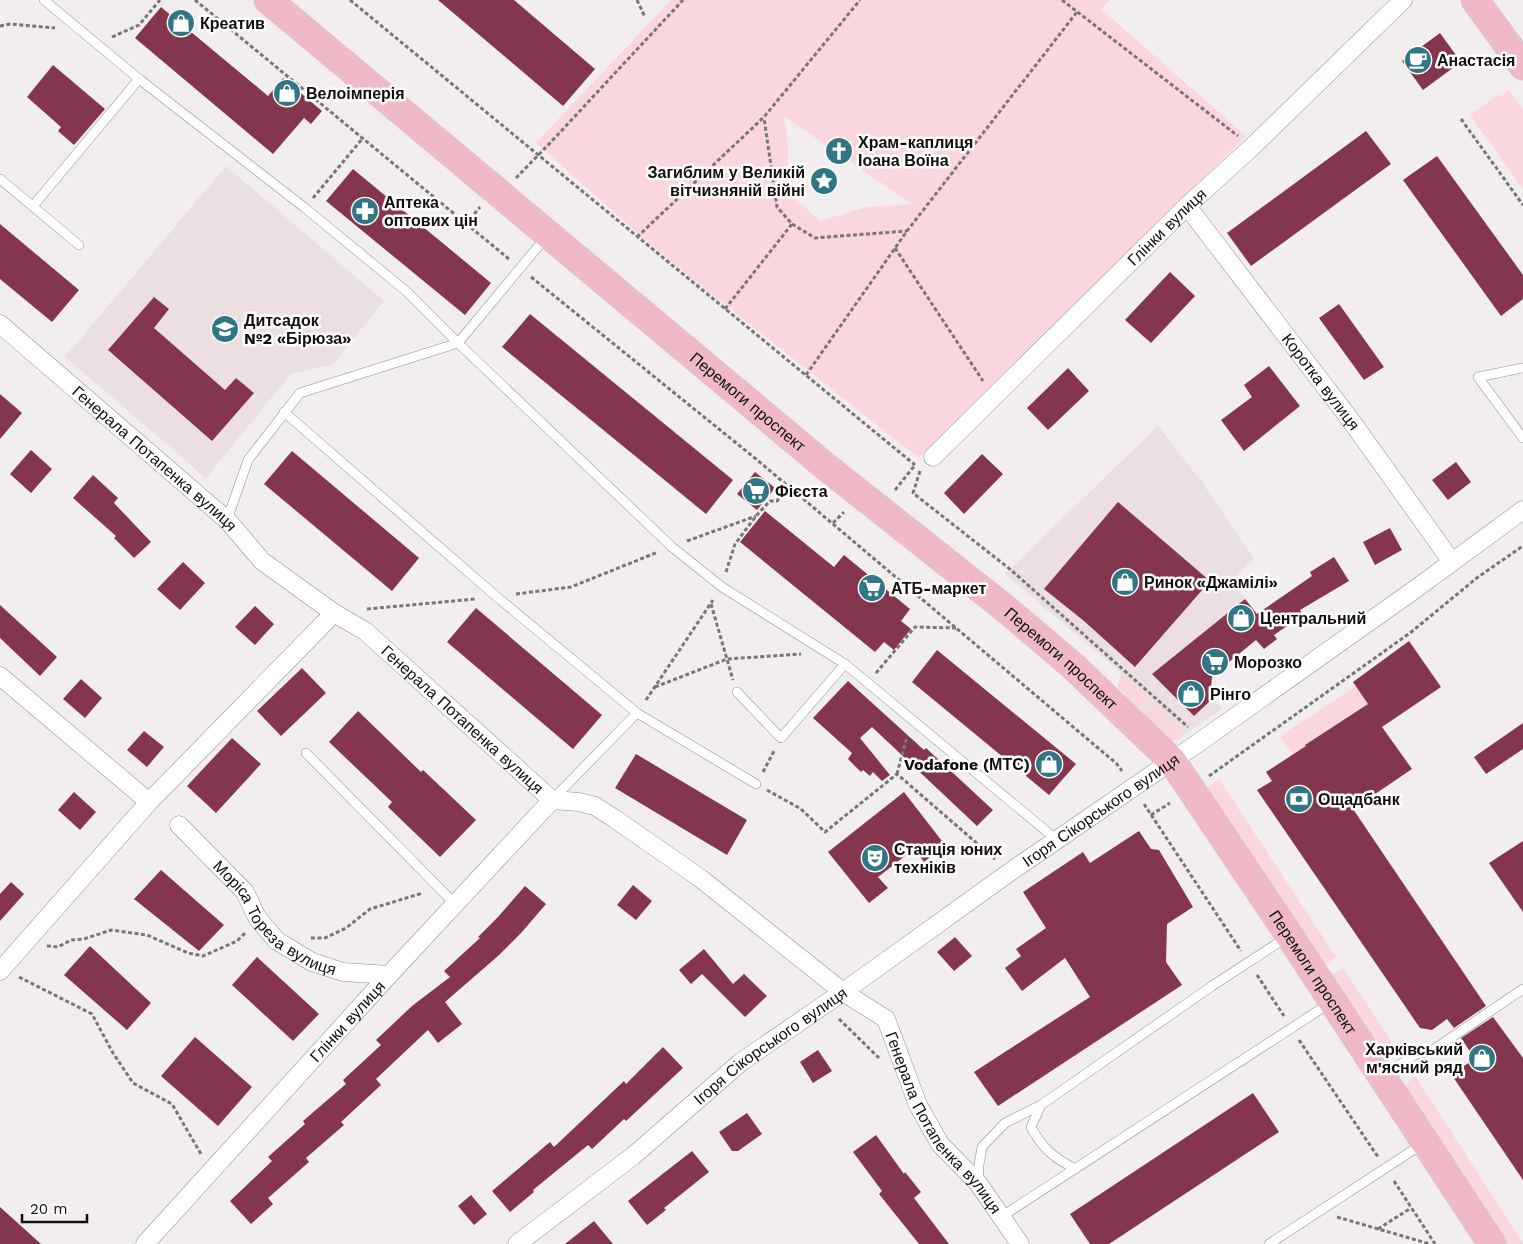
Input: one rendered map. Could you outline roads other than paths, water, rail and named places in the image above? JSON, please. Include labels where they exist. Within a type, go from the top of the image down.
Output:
[{"type":"main road","name":"Перемоги проспект","points":[[268,0],[825,466],[1007,610],[1079,673],[1172,761],[1290,936],[1492,1244]]},
{"type":"main road","points":[[1476,0],[1523,66]]},
{"type":"street","name":"Глінки вулиця","points":[[933,457],[1187,206],[1252,147],[1403,0]]},
{"type":"street","name":"Коротка вулиця","points":[[1187,206],[1352,422],[1452,562]]},
{"type":"street","name":"Генерала Потапенка вулиця","points":[[0,324],[227,520],[262,561],[334,613],[365,631],[552,800],[579,802],[602,810],[700,878],[843,992],[886,1020],[922,1113],[940,1144],[978,1183],[1020,1244]]},
{"type":"street","name":"Ігоря Сікорського вулиця","points":[[522,1242],[633,1156],[741,1062],[843,992],[1010,872],[1172,761],[1414,590],[1523,510]]},
{"type":"street","points":[[1,970],[149,802],[334,613]]},
{"type":"street","points":[[0,676],[149,802]]},
{"type":"street","name":"Глінки вулиця","points":[[145,1244],[389,975],[552,800]]},
{"type":"street","name":"Моріса Тореза вулиця","points":[[179,825],[245,892],[258,919],[277,941],[312,962],[343,972],[389,975]]},
{"type":"lane","points":[[44,0],[139,79],[305,208],[406,291],[458,344],[672,547],[722,587],[845,664],[1057,840]]},
{"type":"lane","points":[[33,206],[139,79]]},
{"type":"lane","points":[[0,179],[79,246]]},
{"type":"lane","points":[[227,520],[248,460],[300,393],[458,344],[548,233]]},
{"type":"lane","points":[[1522,433],[1478,377],[1523,368]]},
{"type":"lane","points":[[284,412],[497,597],[637,713],[756,784]]},
{"type":"lane","points":[[737,692],[781,738],[845,664]]},
{"type":"lane","points":[[552,800],[637,713]]},
{"type":"lane","points":[[306,753],[455,904]]},
{"type":"lane","points":[[978,1183],[982,1147],[1005,1123],[1041,1105],[1248,962],[1290,936]]},
{"type":"lane","points":[[1383,1077],[1414,1056],[1433,1050],[1523,990]]},
{"type":"lane","points":[[1001,1217],[1333,1001]]},
{"type":"lane","points":[[1041,1105],[1031,1127],[1039,1143],[1053,1156],[1075,1169]]},
{"type":"lane","points":[[1269,1244],[1425,1142]]},
{"type":"place","name":"Креатив","points":[[181,23]]},
{"type":"place","name":"Анастасія","points":[[1418,60]]},
{"type":"place","name":"Велоімперія","points":[[287,93]]},
{"type":"place","name":"Храм-каплиця Іоана Воїна","points":[[839,151]]},
{"type":"place","name":"Загиблим у Великій вітчизняній війні","points":[[824,181]]},
{"type":"place","name":"Аптека оптових цін","points":[[365,211]]},
{"type":"place","name":"Дитсадок №2 «Бірюза»","points":[[225,329]]},
{"type":"place","name":"Фієста","points":[[756,491]]},
{"type":"place","name":"Ринок «Джамілі»","points":[[1125,582]]},
{"type":"place","name":"АТБ-маркет","points":[[872,588]]},
{"type":"place","name":"Центральний","points":[[1241,618]]},
{"type":"place","name":"Морозко","points":[[1215,662]]},
{"type":"place","name":"Рінго","points":[[1191,694]]},
{"type":"place","name":"Vodafone (МТС)","points":[[1049,764]]},
{"type":"place","name":"Ощадбанк","points":[[1299,799]]},
{"type":"place","name":"Станція юних техніків","points":[[875,858]]},
{"type":"place","name":"Харківський м'ясний ряд","points":[[1482,1058]]}]
